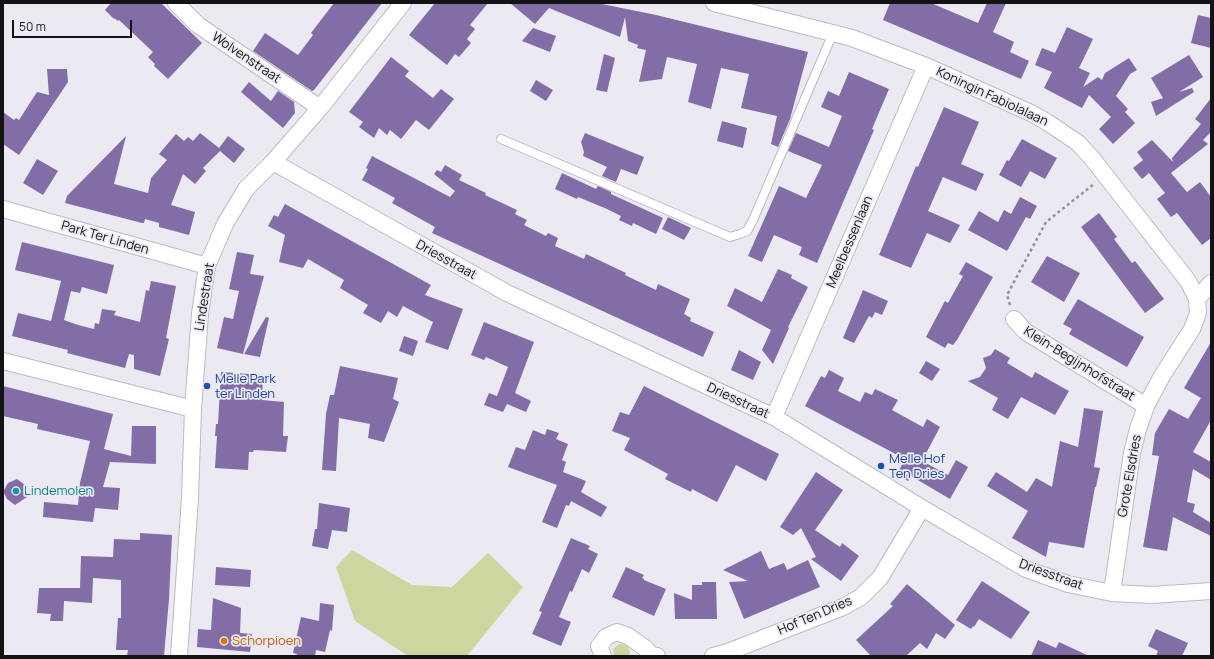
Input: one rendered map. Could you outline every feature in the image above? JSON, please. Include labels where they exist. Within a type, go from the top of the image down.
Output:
[{"type":"street","name":"Wolvenstraat","points":[[176,3],[198,25],[320,108]]},
{"type":"street","name":"Lindestraat","points":[[178,656],[190,498],[193,409],[200,314],[207,266],[225,224],[246,189],[274,162],[320,108],[403,3]]},
{"type":"street","name":"Koningin Fabiolalaan","points":[[714,3],[852,38],[926,66],[1048,122],[1078,143],[1091,157],[1188,281],[1197,299]]},
{"type":"street","name":"Meelbessenlaan","points":[[774,417],[926,66]]},
{"type":"street","name":"Driesstraat","points":[[274,162],[507,293],[774,417],[922,508],[1026,569],[1068,584],[1112,593],[1152,595],[1211,591]]},
{"type":"street","name":"Park Ter Linden","points":[[3,209],[207,266]]},
{"type":"street","points":[[1197,299],[1211,283]]},
{"type":"street","name":"Grote Elsdries","points":[[1112,593],[1132,453],[1138,429],[1146,406],[1162,376],[1192,329],[1198,313],[1197,299]]},
{"type":"street","name":"Klein-Begijnhofstraat","points":[[1014,319],[1026,332],[1146,406]]},
{"type":"street","points":[[3,361],[193,409]]},
{"type":"street","name":"Hof Ten Dries","points":[[712,656],[728,652],[843,607],[861,597],[880,578],[922,508]]},
{"type":"street","points":[[603,656],[599,646],[606,637],[617,632],[628,636],[645,648],[653,656]]},
{"type":"lane","points":[[501,139],[730,237],[740,234],[746,231],[753,220],[833,34]]},
{"type":"path","points":[[1014,319],[1007,294],[1046,222],[1106,175]]},
{"type":"green space","points":[[352,550],[412,585],[452,587],[488,553],[523,587],[467,656],[408,656],[355,621],[336,567]]},
{"type":"green space","points":[[619,644],[627,645],[630,652],[629,656],[614,656],[613,649]]},
{"type":"building","points":[[111,3],[161,3],[202,43],[168,79],[154,66],[155,64],[148,57],[153,52],[119,20],[114,19],[105,10]]},
{"type":"building","points":[[334,3],[382,3],[314,90],[312,91],[253,51],[265,33],[298,55],[313,35],[311,33]]},
{"type":"building","points":[[435,3],[488,3],[470,25],[475,29],[467,39],[471,43],[459,57],[455,54],[447,65],[409,35]]},
{"type":"building","points":[[510,3],[597,3],[656,15],[808,52],[790,119],[778,147],[771,144],[777,116],[741,108],[749,74],[721,68],[711,109],[688,102],[697,64],[667,57],[662,79],[639,82],[646,50],[637,48],[638,45],[628,41],[625,17],[620,37],[549,8],[535,24]]},
{"type":"building","points":[[890,3],[931,3],[978,23],[987,3],[1006,3],[993,32],[1014,42],[1010,52],[1029,61],[1021,79],[883,20]]},
{"type":"building","points":[[1198,15],[1211,18],[1211,48],[1191,43]]},
{"type":"building","points":[[1067,27],[1093,39],[1079,68],[1090,73],[1083,87],[1098,77],[1102,80],[1105,73],[1129,58],[1137,70],[1130,74],[1116,96],[1128,109],[1125,112],[1135,123],[1113,144],[1099,129],[1111,117],[1089,95],[1082,108],[1044,88],[1052,72],[1035,65],[1042,48],[1055,53]]},
{"type":"building","points":[[533,28],[556,36],[550,52],[522,41]]},
{"type":"building","points":[[604,54],[615,58],[607,92],[596,90]]},
{"type":"building","points":[[1189,55],[1203,77],[1179,92],[1192,88],[1194,92],[1156,116],[1151,102],[1163,98],[1151,78]]},
{"type":"building","points":[[391,57],[409,71],[405,76],[433,98],[441,89],[454,99],[429,130],[416,120],[401,139],[390,130],[387,135],[379,128],[374,138],[359,127],[363,122],[349,112]]},
{"type":"building","points":[[47,69],[67,69],[68,82],[19,155],[3,144],[3,112],[14,120],[16,118],[19,120],[37,92],[49,95]]},
{"type":"building","points":[[849,72],[889,89],[872,129],[874,130],[817,263],[799,255],[802,247],[774,235],[762,262],[748,256],[779,186],[806,198],[822,165],[788,151],[796,133],[829,147],[842,116],[821,107],[828,91],[839,96]]},
{"type":"building","points":[[536,80],[553,90],[546,101],[530,91]]},
{"type":"building","points":[[249,82],[271,101],[278,91],[294,102],[295,113],[283,128],[241,92]]},
{"type":"building","points":[[1211,98],[1211,132],[1203,140],[1208,144],[1171,173],[1187,192],[1200,182],[1211,197],[1211,238],[1202,245],[1177,213],[1171,217],[1157,199],[1165,193],[1149,173],[1142,179],[1133,168],[1143,160],[1137,152],[1152,140],[1173,162],[1172,158],[1201,124],[1195,119]]},
{"type":"building","points":[[944,107],[979,122],[961,164],[984,174],[976,191],[943,177],[928,211],[960,225],[950,243],[927,233],[911,268],[879,255],[916,166],[918,167]]},
{"type":"building","points":[[722,121],[747,128],[743,148],[717,141]]},
{"type":"building","points":[[200,133],[219,148],[228,136],[245,149],[234,163],[220,151],[203,168],[206,171],[195,184],[183,174],[171,205],[195,212],[189,235],[159,227],[159,223],[145,219],[144,223],[142,223],[65,203],[67,196],[126,136],[114,184],[148,193],[151,178],[167,160],[159,154],[176,134],[184,141],[188,137],[193,141]]},
{"type":"building","points":[[585,133],[644,157],[637,175],[621,169],[616,182],[602,176],[607,167],[583,156],[584,152],[581,142]]},
{"type":"building","points":[[1022,139],[1057,158],[1045,179],[1030,171],[1021,187],[999,175],[1007,160],[1009,161]]},
{"type":"building","points":[[372,156],[450,197],[455,191],[434,174],[437,170],[441,172],[445,165],[462,175],[459,180],[486,193],[485,195],[517,210],[515,214],[527,220],[524,225],[546,236],[548,233],[558,238],[555,246],[584,259],[586,254],[626,273],[625,275],[656,290],[658,284],[690,299],[684,314],[691,318],[690,321],[714,332],[703,357],[432,233],[435,227],[392,203],[395,198],[362,180],[368,169],[366,168]]},
{"type":"building","points":[[37,159],[58,171],[43,195],[23,183]]},
{"type":"building","points":[[562,173],[596,189],[598,186],[611,192],[611,194],[663,218],[656,234],[633,223],[632,226],[619,220],[621,216],[607,209],[578,197],[577,199],[555,189]]},
{"type":"building","points":[[1020,197],[1037,206],[1030,219],[1026,217],[1007,251],[968,230],[979,211],[998,222],[1004,210],[1011,214]]},
{"type":"building","points":[[285,204],[431,285],[425,295],[463,309],[448,350],[425,342],[433,322],[403,306],[397,317],[388,311],[381,323],[363,313],[368,305],[340,288],[344,280],[308,259],[303,268],[279,262],[285,235],[268,226],[274,215],[278,217]]},
{"type":"building","points":[[1099,213],[1117,237],[1114,239],[1132,263],[1135,261],[1164,299],[1145,313],[1081,227]]},
{"type":"building","points":[[668,217],[691,228],[684,240],[662,229]]},
{"type":"building","points":[[22,242],[114,265],[107,294],[82,287],[80,293],[71,291],[64,320],[78,325],[94,329],[95,323],[99,324],[102,309],[116,311],[114,315],[140,322],[146,290],[149,291],[151,281],[176,286],[166,338],[169,339],[160,376],[134,369],[134,355],[129,354],[125,368],[67,353],[68,350],[12,336],[18,313],[51,321],[61,281],[15,270]]},
{"type":"building","points":[[237,252],[254,255],[250,274],[264,276],[243,354],[217,348],[224,317],[233,319],[239,291],[229,289]]},
{"type":"building","points":[[1047,256],[1080,273],[1064,302],[1031,282]]},
{"type":"building","points":[[966,262],[993,277],[957,340],[953,345],[948,343],[945,348],[926,337],[945,301],[948,303],[963,276],[959,274]]},
{"type":"building","points":[[778,269],[792,275],[791,278],[808,287],[788,327],[789,328],[773,364],[762,350],[771,330],[727,306],[735,288],[762,302]]},
{"type":"building","points":[[863,290],[888,301],[882,315],[875,312],[872,318],[869,316],[854,343],[843,338]]},
{"type":"building","points":[[1078,299],[1144,337],[1127,367],[1069,334],[1072,329],[1063,324]]},
{"type":"building","points":[[266,317],[269,318],[260,357],[244,354]]},
{"type":"building","points":[[484,322],[534,342],[515,393],[531,401],[526,412],[507,404],[503,412],[484,405],[489,393],[497,396],[508,367],[486,357],[484,360],[471,355]]},
{"type":"building","points":[[404,336],[418,341],[413,356],[399,351]]},
{"type":"building","points":[[1211,342],[1211,420],[1193,452],[1211,462],[1211,480],[1193,469],[1187,502],[1195,504],[1193,512],[1211,523],[1211,536],[1173,517],[1167,551],[1143,547],[1159,456],[1152,455],[1155,433],[1169,409],[1188,419],[1201,398],[1184,388]]},
{"type":"building","points":[[995,349],[1010,358],[1007,363],[1032,378],[1035,372],[1069,391],[1055,415],[1021,397],[1008,419],[992,410],[998,398],[968,381],[980,377],[986,368],[983,358],[991,355]]},
{"type":"building","points":[[739,350],[761,362],[753,380],[731,370]]},
{"type":"building","points":[[926,361],[940,369],[932,381],[919,373]]},
{"type":"building","points":[[340,366],[398,378],[393,399],[399,402],[384,442],[368,438],[370,424],[339,418],[336,471],[322,470],[326,414],[330,395],[334,395]]},
{"type":"building","points":[[829,370],[844,378],[838,391],[860,402],[865,392],[872,395],[875,389],[898,400],[892,410],[923,427],[927,419],[940,427],[922,461],[948,475],[956,460],[968,467],[950,499],[911,476],[908,481],[897,474],[905,459],[805,406],[821,376],[825,378]]},
{"type":"building","points":[[221,372],[263,375],[262,400],[284,402],[283,436],[288,436],[286,452],[254,450],[253,452],[249,452],[248,470],[215,468],[217,436],[215,436],[216,424],[218,424]]},
{"type":"building","points":[[3,386],[113,414],[104,449],[131,456],[132,426],[156,426],[156,464],[110,462],[103,487],[120,488],[118,510],[95,508],[93,522],[43,517],[44,502],[78,505],[80,483],[90,441],[37,429],[38,424],[3,416]]},
{"type":"building","points":[[644,386],[779,454],[766,481],[736,465],[717,502],[692,489],[691,492],[665,479],[668,474],[624,450],[630,438],[612,431],[620,412],[629,415]]},
{"type":"building","points":[[1084,408],[1103,411],[1094,467],[1100,468],[1084,548],[1049,542],[1046,557],[1012,538],[1028,511],[987,486],[996,472],[1027,492],[1036,478],[1052,487],[1060,441],[1078,447]]},
{"type":"building","points":[[547,429],[559,433],[556,439],[568,444],[562,460],[566,462],[563,472],[586,481],[581,492],[607,507],[601,517],[571,501],[569,506],[566,505],[557,528],[542,522],[557,485],[508,467],[516,447],[525,450],[533,430],[545,435]]},
{"type":"building","points":[[816,472],[843,490],[815,530],[840,547],[842,543],[859,556],[841,581],[811,559],[816,557],[801,528],[793,535],[780,527]]},
{"type":"building","name":"Lindemolen","points":[[17,479],[27,488],[27,497],[15,505],[7,499],[4,490],[8,483]]},
{"type":"building","points":[[319,503],[350,508],[347,532],[332,530],[328,549],[312,546],[315,529],[317,529]]},
{"type":"building","points":[[140,533],[172,535],[169,599],[164,656],[127,656],[128,650],[116,650],[118,618],[121,618],[121,580],[93,578],[92,603],[64,601],[63,621],[50,621],[51,614],[37,613],[39,588],[80,588],[81,556],[113,557],[114,539],[140,540]]},
{"type":"building","points":[[571,538],[590,546],[588,549],[598,554],[589,573],[582,569],[572,592],[570,591],[559,617],[571,622],[561,646],[532,634],[542,612],[539,611]]},
{"type":"building","points":[[761,551],[769,569],[784,563],[787,570],[808,560],[820,587],[744,619],[729,582],[748,581],[723,570]]},
{"type":"building","points":[[216,567],[251,570],[250,587],[215,585]]},
{"type":"building","points":[[626,567],[644,575],[642,578],[644,580],[666,589],[654,616],[612,597]]},
{"type":"building","points":[[982,581],[1030,612],[1011,639],[979,619],[971,629],[956,620]]},
{"type":"building","points":[[702,582],[716,582],[717,619],[675,619],[674,593],[692,600],[692,585],[702,585]]},
{"type":"building","points":[[907,584],[955,625],[945,639],[936,633],[927,649],[920,643],[906,656],[871,656],[856,640],[893,606],[890,604]]},
{"type":"building","points":[[213,598],[241,608],[240,633],[252,634],[250,652],[197,647],[198,629],[211,630]]},
{"type":"building","points":[[320,603],[334,605],[332,631],[330,630],[325,652],[316,650],[315,656],[296,656],[297,654],[293,653],[301,617],[319,621]]},
{"type":"building","points":[[1156,629],[1188,643],[1182,656],[1156,656],[1158,651],[1148,646]]},
{"type":"building","points":[[1038,640],[1056,648],[1059,642],[1089,656],[1031,656]]},
{"type":"place","name":"Melle Park ter Linden","points":[[207,386]]},
{"type":"place","name":"Melle Hof Ten Dries","points":[[881,466]]},
{"type":"place","name":"Lindemolen","points":[[16,491]]},
{"type":"place","name":"Schorpioen","points":[[224,641]]}]
